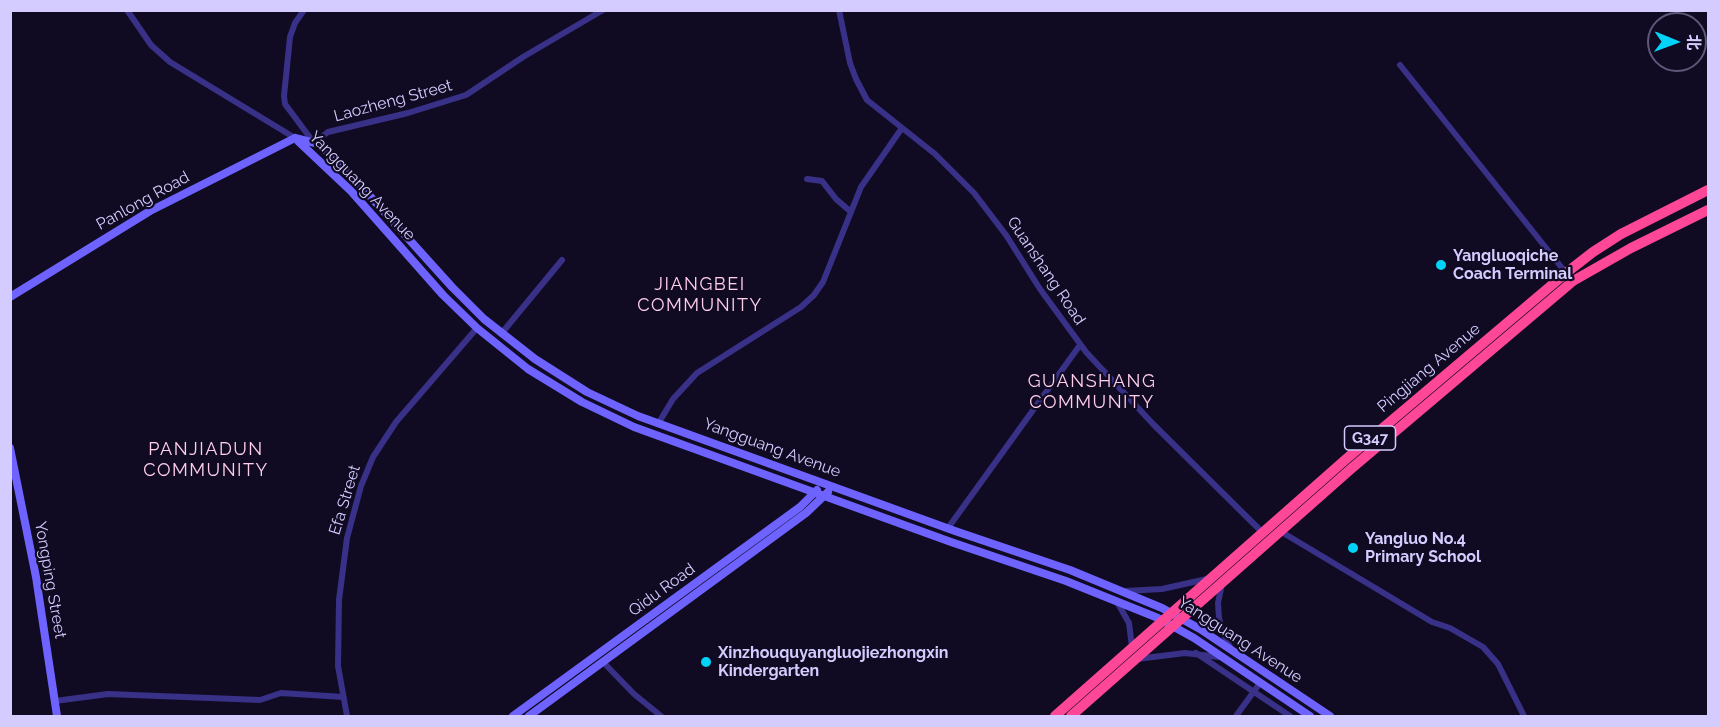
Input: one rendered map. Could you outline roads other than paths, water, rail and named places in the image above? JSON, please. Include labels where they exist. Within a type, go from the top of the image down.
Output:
[{"type":"highway","name":"Pingjiang Avenue","points":[[1055,717],[1262,532],[1448,371],[1566,273],[1621,234],[1708,190]]},
{"type":"highway","name":"Pingjiang Avenue","points":[[1071,717],[1280,531],[1573,282],[1631,248],[1708,210]]},
{"type":"street","points":[[128,10],[151,45],[170,62],[295,138]]},
{"type":"street","points":[[304,10],[295,23],[290,37],[284,96],[285,104],[314,143]]},
{"type":"street","name":"Laozheng Street","points":[[314,143],[328,132],[427,108],[466,95],[523,57],[603,10]]},
{"type":"street","name":"Guanshang Road","points":[[839,10],[850,63],[867,100],[935,154],[974,193],[1006,235],[1040,289],[1080,345],[1153,424],[1262,532]]},
{"type":"street","points":[[1400,65],[1566,273]]},
{"type":"street","points":[[658,423],[673,399],[697,373],[801,307],[814,295],[823,282],[867,176],[902,128]]},
{"type":"street","name":"Yangguang Avenue","points":[[295,138],[319,144],[460,296],[501,334],[587,392],[622,410],[1070,570],[1171,612],[1330,717]]},
{"type":"street","name":"Yangguang Avenue","points":[[295,138],[351,191],[443,295],[477,328],[528,369],[564,392],[634,427],[951,542],[1066,581],[1161,620],[1310,717]]},
{"type":"street","name":"Panlong Road","points":[[10,297],[150,211],[295,138]]},
{"type":"street","points":[[807,179],[822,181],[836,199],[851,212]]},
{"type":"street","points":[[501,334],[562,260]]},
{"type":"street","name":"Efa Street","points":[[347,717],[338,649],[339,600],[345,548],[360,486],[373,457],[396,422],[477,328]]},
{"type":"street","points":[[948,528],[1080,345]]},
{"type":"street","name":"Yongping Street","points":[[10,448],[36,577],[57,717]]},
{"type":"street","name":"Qidu Road","points":[[513,717],[800,507],[815,492],[828,484]]},
{"type":"street","name":"Qidu Road","points":[[529,717],[806,513],[824,495],[828,484]]},
{"type":"street","points":[[1280,531],[1432,622],[1450,628],[1483,647],[1498,664],[1524,717]]},
{"type":"street","points":[[1120,591],[1162,589],[1210,578]]},
{"type":"street","points":[[1224,580],[1218,603],[1219,618],[1226,639],[1234,652]]},
{"type":"street","points":[[1117,602],[1129,622],[1132,647]]},
{"type":"street","points":[[1196,653],[1290,717]]},
{"type":"street","points":[[1134,660],[1166,654],[1196,653],[1222,658]]},
{"type":"street","points":[[603,662],[634,694],[662,717]]},
{"type":"street","points":[[1236,717],[1260,683]]},
{"type":"street","points":[[55,701],[108,694],[260,700],[281,693],[343,696]]},
{"type":"place","name":"Yangluoqiche Coach Terminal","points":[[1441,265]]},
{"type":"place","name":"Yangluo No.4 Primary School","points":[[1353,548]]},
{"type":"place","name":"Xinzhouquyangluojiezhongxin Kindergarten","points":[[706,662]]},
{"type":"district","name":"JIANGBEI COMMUNITY","points":[[700,295]]},
{"type":"district","name":"GUANSHANG COMMUNITY","points":[[1092,392]]},
{"type":"district","name":"PANJIADUN COMMUNITY","points":[[206,460]]}]
